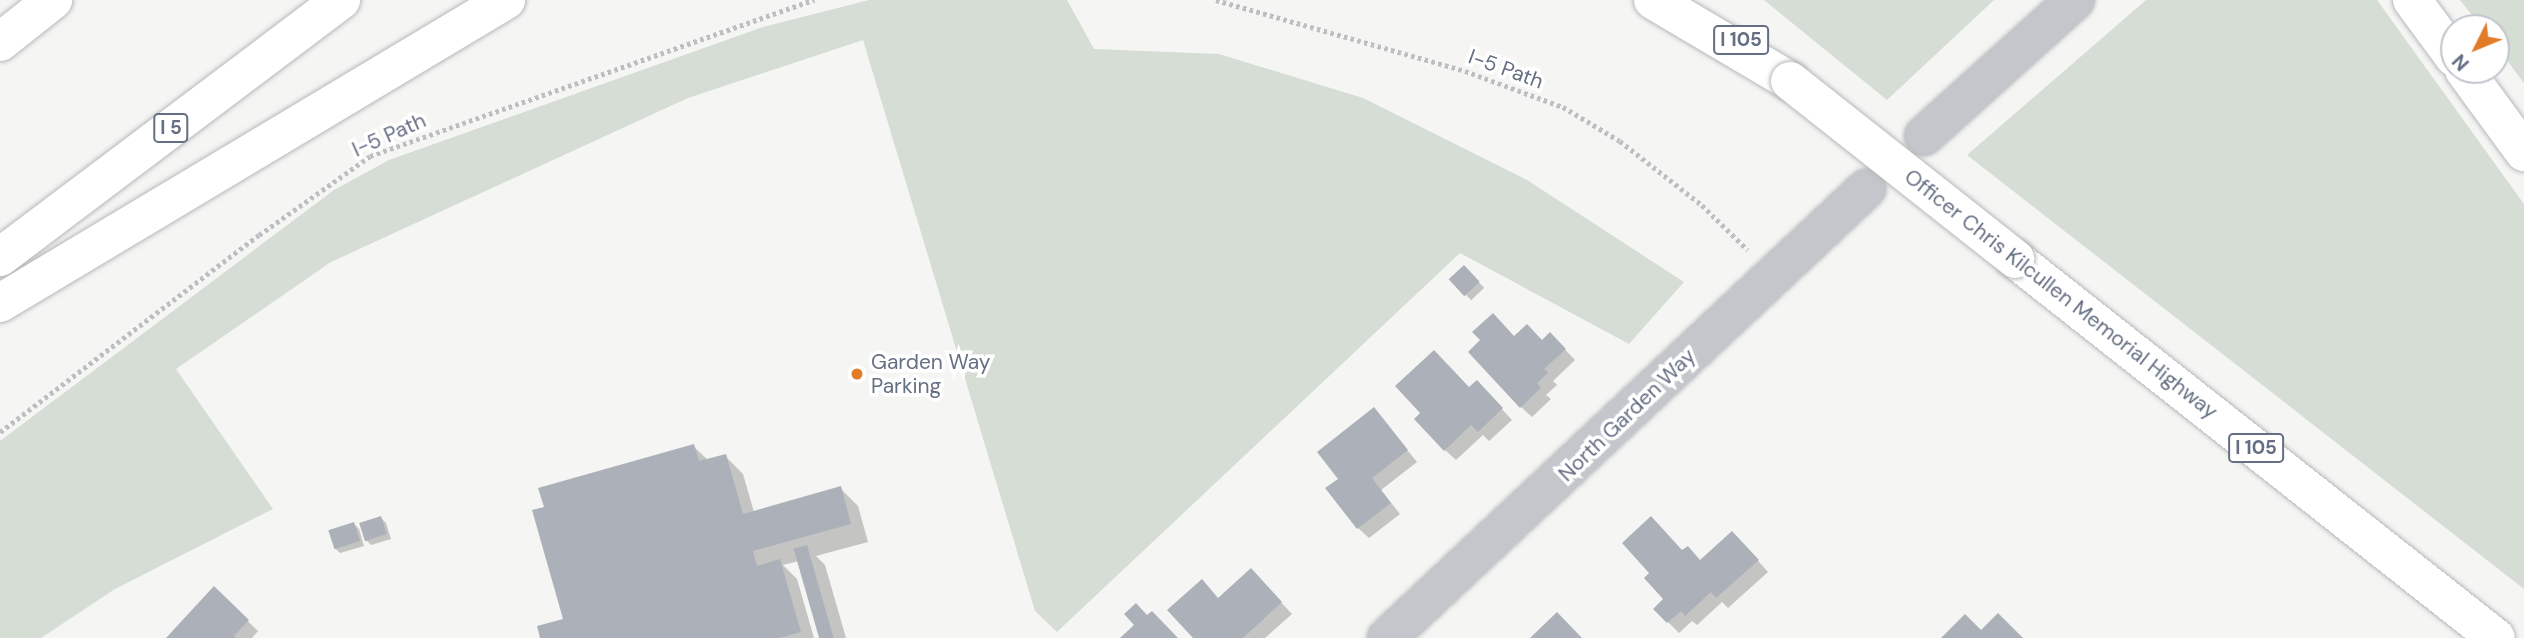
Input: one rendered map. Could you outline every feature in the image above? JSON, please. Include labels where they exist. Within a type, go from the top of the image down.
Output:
[{"type":"highway","points":[[0,42],[53,0]]},
{"type":"highway","name":"I 5","points":[[0,257],[341,0]]},
{"type":"highway","points":[[0,303],[506,0]]},
{"type":"highway","points":[[1653,0],[1790,80]]},
{"type":"highway","name":"Officer Chris Kilcullen Memorial Highway","points":[[1692,0],[2015,259],[2496,638]]},
{"type":"highway","points":[[2412,0],[2440,38]]},
{"type":"highway","points":[[2474,84],[2524,152]]},
{"type":"street","points":[[1924,136],[2075,0]]},
{"type":"street","name":"North Garden Way","points":[[1397,635],[1866,189]]},
{"type":"path","name":"I-5 Path","points":[[0,432],[259,235],[370,156],[814,0]]},
{"type":"path","name":"I-5 Path","points":[[1216,0],[1465,71],[1563,107],[1620,141],[1702,205],[1744,247]]},
{"type":"shaded area","points":[[869,0],[1067,0],[1094,49],[1219,54],[1363,98],[1527,180],[1684,282],[1629,344],[1460,253],[1057,632],[1035,611],[863,40],[688,98],[331,262],[176,369],[273,509],[115,589],[41,638],[0,638],[0,441],[334,190],[389,160],[763,27]]},
{"type":"shaded area","points":[[1764,0],[1994,0],[1887,100]]},
{"type":"shaded area","points":[[2146,0],[2377,0],[2524,204],[2524,589],[1967,155]]},
{"type":"shaded area","points":[[2460,0],[2524,0],[2524,83],[2510,64],[2510,14],[2471,14]]},
{"type":"building","points":[[1464,265],[1480,282],[1464,296],[1449,279]]},
{"type":"building","points":[[1493,313],[1514,336],[1527,324],[1542,340],[1550,332],[1566,349],[1544,369],[1548,373],[1537,383],[1541,388],[1520,408],[1468,352],[1480,340],[1472,332]]},
{"type":"building","points":[[1434,350],[1469,387],[1477,380],[1503,408],[1478,432],[1471,425],[1444,451],[1414,419],[1420,413],[1395,386]]},
{"type":"building","points":[[1374,407],[1408,450],[1372,478],[1391,503],[1357,529],[1325,488],[1338,479],[1317,452]]},
{"type":"building","points":[[694,444],[699,461],[726,454],[743,514],[841,486],[851,524],[753,551],[757,566],[780,559],[801,632],[779,638],[540,638],[537,626],[563,619],[532,510],[544,507],[538,488]]},
{"type":"building","points":[[381,516],[387,534],[365,541],[359,523]]},
{"type":"building","points":[[1651,516],[1682,550],[1688,546],[1700,560],[1732,531],[1759,560],[1716,598],[1711,592],[1685,616],[1681,611],[1667,623],[1653,609],[1663,599],[1644,578],[1649,573],[1622,543]]},
{"type":"building","points":[[354,522],[360,541],[335,549],[328,530]]},
{"type":"building","points":[[807,545],[834,638],[819,638],[794,549]]},
{"type":"building","points":[[1251,568],[1282,602],[1243,638],[1193,638],[1167,610],[1202,579],[1218,598]]},
{"type":"building","points":[[214,586],[249,620],[234,636],[236,638],[166,638]]},
{"type":"building","points":[[1136,603],[1147,615],[1152,611],[1178,638],[1120,638],[1134,625],[1124,614]]},
{"type":"building","points":[[1557,612],[1582,638],[1530,638]]},
{"type":"building","points":[[1998,613],[2023,638],[1941,638],[1965,614],[1981,630]]},
{"type":"place","name":"Garden Way Parking","points":[[857,374]]}]
